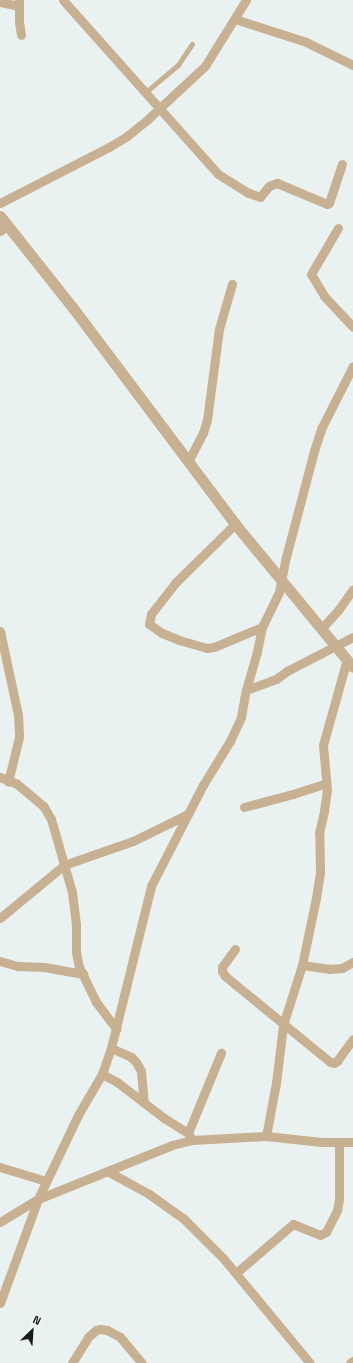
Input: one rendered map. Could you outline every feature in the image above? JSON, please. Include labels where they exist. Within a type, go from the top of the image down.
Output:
[{"type":"street","points":[[63,0],[160,107],[185,140],[218,174],[257,198],[264,195],[270,186],[277,183],[329,203],[342,164]]},
{"type":"street","points":[[0,203],[109,147],[127,136],[205,66],[236,19],[246,0]]},
{"type":"street","points":[[0,2],[19,3],[21,35]]},
{"type":"street","points":[[236,19],[306,42],[353,65]]},
{"type":"street","points":[[0,216],[4,228],[73,308],[235,524],[350,663],[338,688],[323,745],[326,800],[319,832],[319,878],[302,965],[284,1025],[266,1136]]},
{"type":"street","points":[[338,228],[311,274],[324,296],[353,327]]},
{"type":"street","points":[[188,462],[203,433],[207,420],[219,329],[232,284]]},
{"type":"street","points":[[0,1303],[46,1181],[78,1115],[102,1074],[116,1029],[151,886],[188,814],[237,728],[241,717],[246,690],[257,652],[262,627],[277,599],[314,451],[322,428],[353,366]]},
{"type":"street","points":[[235,524],[176,582],[151,614],[149,624],[162,633],[173,638],[207,648],[214,648],[262,627]]},
{"type":"street","points":[[322,628],[339,609],[353,589]]},
{"type":"street","points":[[0,631],[18,715],[19,737],[4,779],[16,784],[44,807],[51,819],[72,892],[76,924],[76,952],[79,967],[96,1002],[116,1029]]},
{"type":"street","points":[[246,690],[276,679],[353,637]]},
{"type":"street","points":[[244,807],[293,794],[326,783]]},
{"type":"street","points":[[0,918],[64,865],[133,841],[188,814]]},
{"type":"street","points":[[235,949],[222,967],[222,971],[225,976],[330,1062],[334,1063],[353,1039]]},
{"type":"street","points":[[0,961],[18,966],[44,968],[82,974]]},
{"type":"street","points":[[302,965],[329,969],[342,968],[353,962]]},
{"type":"street","points":[[111,1048],[130,1056],[136,1062],[141,1071],[144,1103]]},
{"type":"street","points":[[190,1136],[221,1053]]},
{"type":"street","points":[[102,1074],[117,1082],[190,1136]]},
{"type":"street","points":[[0,1222],[38,1199],[109,1172],[190,1136],[266,1136],[322,1142],[353,1142]]},
{"type":"street","points":[[236,1273],[293,1224],[320,1235],[326,1232],[338,1210],[339,1142]]},
{"type":"street","points":[[0,1167],[46,1181]]},
{"type":"street","points":[[109,1172],[149,1194],[184,1219],[223,1258],[310,1363]]},
{"type":"street","points":[[72,1363],[88,1337],[96,1330],[100,1329],[107,1330],[120,1337],[142,1363]]},
{"type":"lane","points":[[146,92],[178,65],[192,44]]}]
